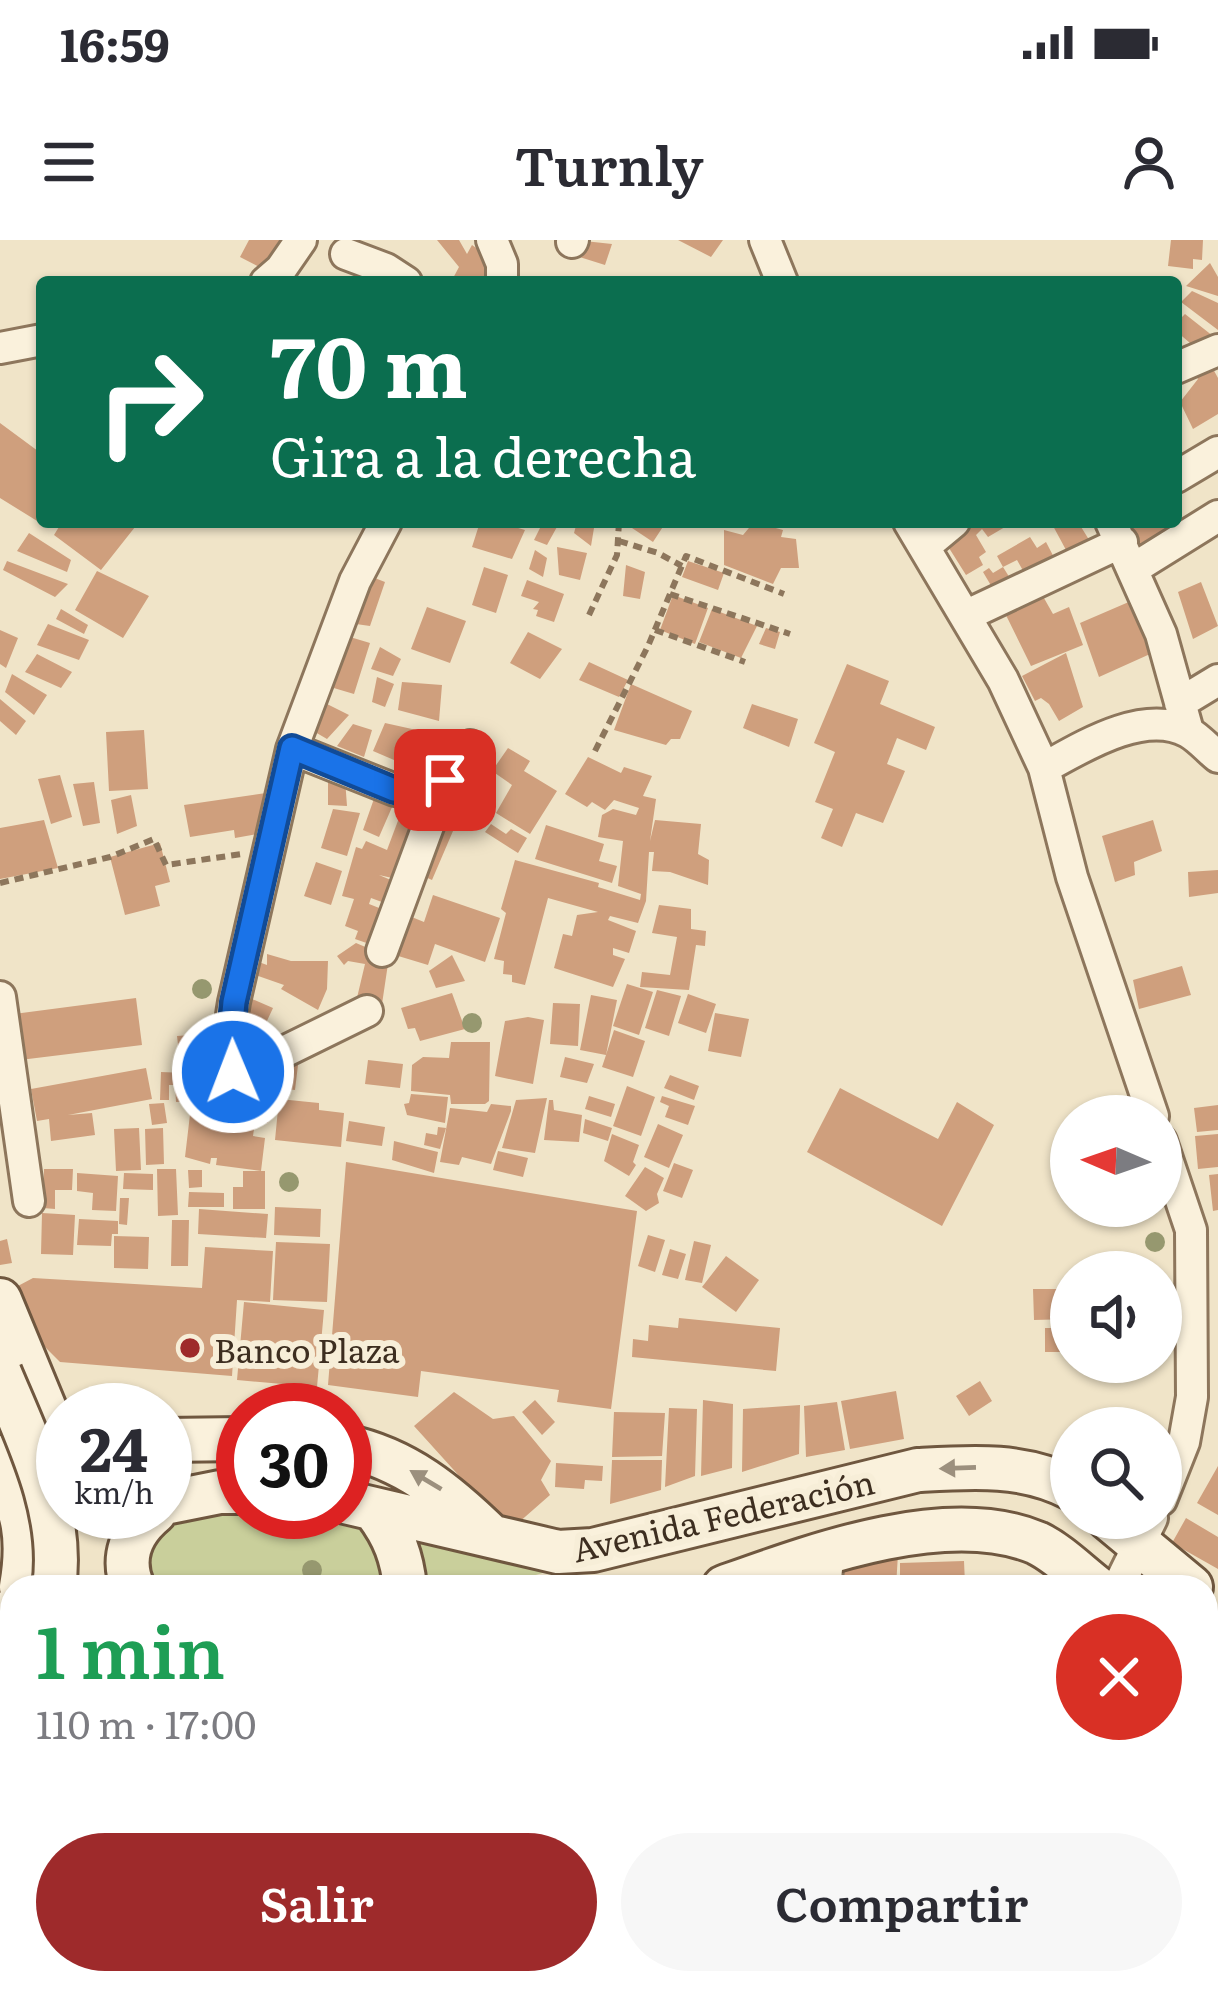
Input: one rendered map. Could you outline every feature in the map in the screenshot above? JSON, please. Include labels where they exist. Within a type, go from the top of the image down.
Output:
[{"type":"street","points":[[273,276],[301,240]]},
{"type":"street","points":[[492,240],[502,276]]},
{"type":"street","points":[[765,240],[780,276]]},
{"type":"street","points":[[346,254],[397,276]]},
{"type":"street","points":[[0,348],[36,341]]},
{"type":"street","points":[[1182,365],[1218,350]]},
{"type":"street","points":[[1182,473],[1218,452]]},
{"type":"street","points":[[1182,526],[1218,516]]},
{"type":"street","points":[[367,1011],[247,1070],[240,1078],[233,1072],[234,1002],[292,748],[356,580],[383,528]]},
{"type":"street","points":[[965,616],[1122,544],[1177,528]]},
{"type":"street","points":[[917,535],[1003,680],[1044,768],[1072,877],[1146,1095]]},
{"type":"street","points":[[1122,544],[1161,634],[1184,717],[1218,757]]},
{"type":"street","points":[[1044,768],[1111,732],[1184,717],[1218,680]]},
{"type":"street","points":[[382,951],[445,780],[470,746]]},
{"type":"street","points":[[292,748],[394,790],[408,791],[445,780]]},
{"type":"street","points":[[0,997],[29,1201]]},
{"type":"street","points":[[1182,1203],[1191,1230],[1205,1396],[1182,1447]]},
{"type":"street","points":[[0,1300],[38,1383]]},
{"type":"street","points":[[0,1372],[31,1447],[52,1520],[56,1575]]},
{"type":"street","points":[[372,1454],[442,1489],[492,1537]]},
{"type":"street","points":[[0,1457],[25,1520],[22,1575]]},
{"type":"street","name":"Avenida Federación","points":[[372,1510],[558,1552],[593,1550],[918,1470],[1025,1470],[1050,1480]]},
{"type":"street","points":[[372,1517],[394,1538],[404,1575]]},
{"type":"street","points":[[25,1520],[36,1518]]},
{"type":"street","name":"Avenida Federación","points":[[793,1575],[827,1569],[923,1533],[989,1532],[1042,1546],[1080,1575]]},
{"type":"street","points":[[73,1575],[75,1539]]},
{"type":"street","points":[[131,1575],[128,1559],[133,1539]]},
{"type":"street","points":[[1121,1575],[1131,1539]]},
{"type":"street","points":[[1146,1539],[1180,1575]]},
{"type":"path","points":[[590,615],[611,573],[619,528]]},
{"type":"path","points":[[618,541],[682,566]]},
{"type":"path","points":[[595,751],[686,556],[784,594]]},
{"type":"path","points":[[670,594],[790,634]]},
{"type":"path","points":[[655,630],[745,662]]},
{"type":"path","points":[[0,883],[110,857],[154,839],[166,866],[257,852]]},
{"type":"green space","points":[[192,1511],[216,1511],[216,1539],[372,1539],[372,1530],[433,1538],[553,1570],[536,1575],[144,1575],[138,1567],[146,1539],[192,1539]]},
{"type":"building","points":[[249,240],[286,240],[269,272],[240,257]]},
{"type":"building","points":[[437,240],[459,240],[467,254],[472,245],[496,262],[491,276],[454,276],[459,267]]},
{"type":"building","points":[[575,240],[612,244],[605,265],[570,254]]},
{"type":"building","points":[[678,240],[723,240],[711,257]]},
{"type":"building","points":[[1171,240],[1203,240],[1202,260],[1193,259],[1193,269],[1168,266]]},
{"type":"building","points":[[1210,263],[1218,277],[1218,296],[1186,286]]},
{"type":"building","points":[[1192,291],[1218,303],[1218,330],[1182,303]]},
{"type":"building","points":[[1185,314],[1218,340],[1204,355],[1182,336]]},
{"type":"building","points":[[1207,358],[1218,378],[1218,414],[1193,429],[1182,406],[1198,379],[1190,365]]},
{"type":"building","points":[[0,423],[36,450],[36,520],[0,498]]},
{"type":"building","points":[[58,528],[134,528],[101,570],[54,535]]},
{"type":"building","points":[[478,528],[525,530],[512,559],[472,547]]},
{"type":"building","points":[[540,528],[556,528],[547,545],[534,540]]},
{"type":"building","points":[[575,528],[594,528],[591,546],[574,533]]},
{"type":"building","points":[[632,528],[662,528],[653,542]]},
{"type":"building","points":[[749,528],[783,530],[781,537],[796,539],[799,568],[781,568],[773,584],[724,565],[724,530],[743,535]]},
{"type":"building","points":[[960,528],[1003,528],[988,537],[982,529],[976,535],[986,552],[979,557],[983,565],[966,575],[949,548],[956,541],[952,534]]},
{"type":"building","points":[[1054,528],[1082,528],[1096,551],[1073,563]]},
{"type":"building","points":[[1120,528],[1167,528],[1174,539],[1140,561]]},
{"type":"building","points":[[29,533],[71,560],[67,572],[17,551]]},
{"type":"building","points":[[1030,537],[1037,548],[1046,542],[1060,569],[1030,583],[1017,560],[1003,567],[997,556]]},
{"type":"building","points":[[557,547],[587,553],[580,580],[559,575]]},
{"type":"building","points":[[535,550],[547,558],[543,577],[529,569]]},
{"type":"building","points":[[7,561],[68,584],[55,597],[3,570]]},
{"type":"building","points":[[688,561],[724,573],[718,590],[682,577]]},
{"type":"building","points":[[626,565],[645,572],[640,599],[623,596]]},
{"type":"building","points":[[484,567],[508,575],[496,613],[472,605]]},
{"type":"building","points":[[1003,567],[1018,591],[999,599],[983,572]]},
{"type":"building","points":[[97,571],[149,596],[123,638],[75,610]]},
{"type":"building","points":[[367,575],[385,582],[370,626],[349,623]]},
{"type":"building","points":[[527,580],[564,594],[554,622],[536,616],[538,610],[533,609],[539,602],[521,596]]},
{"type":"building","points":[[1201,582],[1218,626],[1193,639],[1178,592]]},
{"type":"building","points":[[1036,584],[1053,614],[1069,607],[1083,645],[1031,666],[1000,603]]},
{"type":"building","points":[[673,595],[708,608],[695,644],[660,630]]},
{"type":"building","points":[[1138,598],[1159,650],[1099,677],[1080,623]]},
{"type":"building","points":[[427,607],[466,621],[450,663],[411,649]]},
{"type":"building","points":[[61,609],[88,625],[84,634],[56,619]]},
{"type":"building","points":[[712,609],[757,626],[741,658],[699,642]]},
{"type":"building","points":[[48,624],[89,640],[79,660],[37,645]]},
{"type":"building","points":[[766,628],[780,632],[775,649],[759,644]]},
{"type":"building","points":[[0,630],[18,638],[6,668],[0,664]]},
{"type":"building","points":[[528,632],[562,649],[540,679],[510,663]]},
{"type":"building","points":[[350,637],[370,643],[354,694],[327,686]]},
{"type":"building","points":[[380,647],[401,659],[393,676],[371,669]]},
{"type":"building","points":[[1066,653],[1083,707],[1059,721],[1049,704],[1041,698],[1035,701],[1022,676]]},
{"type":"building","points":[[37,654],[72,672],[61,688],[25,672]]},
{"type":"building","points":[[589,662],[628,680],[619,697],[579,680]]},
{"type":"building","points":[[847,664],[889,681],[880,704],[935,727],[926,750],[897,738],[887,764],[905,771],[883,823],[856,813],[842,847],[821,838],[833,809],[815,802],[835,752],[814,743]]},
{"type":"building","points":[[12,674],[47,695],[34,715],[5,692]]},
{"type":"building","points":[[377,677],[394,684],[385,707],[372,702]]},
{"type":"building","points":[[402,682],[442,685],[439,721],[398,710]]},
{"type":"building","points":[[631,684],[692,711],[680,739],[666,745],[614,730]]},
{"type":"building","points":[[0,699],[26,721],[16,735],[0,721]]},
{"type":"building","points":[[325,703],[349,715],[327,739],[303,725]]},
{"type":"building","points":[[752,704],[798,719],[789,747],[743,728]]},
{"type":"building","points":[[385,723],[430,733],[408,766],[373,751]]},
{"type":"building","points":[[353,724],[372,730],[364,757],[337,746]]},
{"type":"building","points":[[144,730],[148,789],[109,791],[106,732]]},
{"type":"building","points":[[436,741],[447,747],[430,775],[423,772]]},
{"type":"building","points":[[508,748],[530,761],[524,771],[557,791],[530,834],[496,813],[512,785],[492,771]]},
{"type":"building","points":[[588,757],[621,773],[624,767],[652,776],[643,796],[656,799],[650,841],[655,820],[701,824],[698,854],[709,860],[708,885],[652,871],[654,852],[649,852],[646,901],[638,923],[610,916],[608,920],[636,931],[629,953],[613,948],[613,955],[625,959],[613,987],[554,968],[563,934],[572,936],[577,915],[598,912],[548,898],[525,985],[512,982],[512,975],[503,974],[504,961],[494,959],[515,860],[599,883],[598,887],[640,900],[641,894],[618,886],[623,841],[598,837],[602,815],[613,809],[636,815],[639,808],[614,800],[605,810],[592,802],[587,807],[565,794]]},
{"type":"building","points":[[60,775],[72,817],[51,824],[38,779]]},
{"type":"building","points":[[328,775],[345,779],[347,806],[328,805]]},
{"type":"building","points":[[94,782],[100,823],[83,826],[73,784]]},
{"type":"building","points":[[273,792],[269,832],[235,838],[234,830],[190,837],[184,805]]},
{"type":"building","points":[[376,793],[396,798],[379,837],[363,830]]},
{"type":"building","points":[[131,795],[137,826],[117,834],[111,800]]},
{"type":"building","points":[[333,809],[360,813],[347,856],[321,848]]},
{"type":"building","points":[[402,810],[424,819],[401,880],[379,875],[398,883],[390,905],[371,898],[369,904],[392,913],[381,948],[355,939],[358,931],[345,926],[354,899],[342,896],[356,847],[362,849],[366,841],[387,850]]},
{"type":"building","points":[[44,820],[58,868],[0,879],[0,828]]},
{"type":"building","points":[[1153,820],[1162,851],[1134,862],[1135,875],[1115,882],[1102,836]]},
{"type":"building","points":[[431,822],[453,831],[432,880],[412,871]]},
{"type":"building","points":[[491,824],[506,834],[511,829],[527,838],[518,853],[485,832]]},
{"type":"building","points":[[546,825],[604,844],[599,861],[617,866],[612,883],[535,859]]},
{"type":"building","points":[[160,843],[170,882],[155,886],[160,906],[125,915],[110,857]]},
{"type":"building","points":[[316,862],[342,871],[331,905],[304,896]]},
{"type":"building","points":[[1218,870],[1218,893],[1189,897],[1188,872]]},
{"type":"building","points":[[433,895],[500,918],[485,962],[435,944],[428,965],[385,952],[397,911],[424,922]]},
{"type":"building","points":[[659,905],[691,909],[691,929],[706,931],[705,946],[696,945],[689,990],[640,987],[642,972],[670,975],[677,937],[652,933]]},
{"type":"building","points":[[356,943],[389,957],[382,1004],[356,1002],[365,964],[348,961],[344,965],[337,956]]},
{"type":"building","points":[[267,954],[291,961],[328,961],[327,989],[318,1010],[281,989],[284,985],[250,973],[256,961],[267,965]]},
{"type":"building","points":[[452,955],[465,981],[436,988],[429,971]]},
{"type":"building","points":[[1182,966],[1191,995],[1139,1009],[1133,980]]},
{"type":"building","points":[[627,984],[653,992],[639,1035],[613,1026]]},
{"type":"building","points":[[657,990],[681,996],[669,1036],[645,1028]]},
{"type":"building","points":[[452,993],[465,1029],[420,1041],[415,1028],[408,1029],[401,1008]]},
{"type":"building","points":[[688,994],[716,1004],[706,1033],[678,1023]]},
{"type":"building","points":[[591,995],[617,1000],[606,1055],[580,1050]]},
{"type":"building","points":[[136,998],[142,1045],[20,1060],[14,1014]]},
{"type":"building","points":[[252,999],[273,1008],[266,1023],[245,1013]]},
{"type":"building","points":[[553,1003],[580,1004],[578,1046],[550,1044]]},
{"type":"building","points":[[715,1013],[749,1019],[741,1057],[708,1051]]},
{"type":"building","points":[[544,1020],[533,1084],[495,1076],[505,1021]]},
{"type":"building","points":[[614,1030],[645,1041],[633,1077],[602,1067]]},
{"type":"building","points":[[219,1033],[219,1049],[179,1053],[177,1036]]},
{"type":"building","points":[[451,1042],[490,1042],[489,1101],[485,1104],[451,1104],[450,1095],[411,1091],[412,1065],[423,1057],[449,1058]]},
{"type":"building","points":[[565,1057],[594,1064],[587,1083],[560,1077]]},
{"type":"building","points":[[368,1060],[403,1064],[400,1088],[365,1084]]},
{"type":"building","points":[[275,1063],[298,1065],[295,1090],[255,1086],[256,1071]]},
{"type":"building","points":[[146,1068],[152,1099],[68,1115],[92,1113],[95,1135],[51,1141],[49,1119],[37,1121],[31,1089]]},
{"type":"building","points":[[161,1072],[186,1073],[186,1078],[173,1080],[195,1080],[195,1101],[176,1102],[175,1085],[169,1085],[169,1100],[160,1100]]},
{"type":"building","points":[[670,1075],[699,1086],[694,1100],[664,1088]]},
{"type":"building","points":[[233,1085],[272,1090],[268,1123],[255,1122],[253,1136],[265,1138],[261,1171],[216,1165],[217,1158],[211,1158],[210,1164],[185,1157],[191,1106],[212,1109],[214,1092],[231,1094]]},
{"type":"building","points":[[627,1086],[655,1097],[641,1136],[613,1126]]},
{"type":"building","points":[[840,1088],[938,1139],[957,1102],[994,1125],[942,1226],[807,1152]]},
{"type":"building","points":[[411,1094],[448,1097],[445,1123],[407,1115],[404,1104]]},
{"type":"building","points":[[589,1096],[615,1104],[611,1117],[585,1109]]},
{"type":"building","points":[[662,1096],[695,1106],[688,1125],[665,1117],[669,1106],[660,1102]]},
{"type":"building","points":[[547,1098],[535,1153],[502,1148],[516,1100]]},
{"type":"building","points":[[279,1099],[319,1103],[319,1110],[344,1113],[341,1147],[275,1140]]},
{"type":"building","points":[[549,1100],[554,1110],[582,1115],[579,1142],[544,1140]]},
{"type":"building","points":[[164,1103],[167,1123],[152,1125],[149,1104]]},
{"type":"building","points":[[491,1104],[511,1106],[511,1111],[491,1164],[462,1157],[459,1165],[440,1162],[450,1108],[487,1112]]},
{"type":"building","points":[[1218,1105],[1218,1130],[1197,1132],[1194,1108]]},
{"type":"building","points":[[585,1119],[612,1128],[608,1141],[583,1133]]},
{"type":"building","points":[[349,1121],[385,1127],[382,1146],[346,1141]]},
{"type":"building","points":[[658,1124],[683,1135],[669,1168],[644,1157]]},
{"type":"building","points":[[438,1127],[446,1128],[440,1149],[424,1145],[426,1133],[437,1135]]},
{"type":"building","points":[[139,1128],[141,1170],[116,1171],[114,1129]]},
{"type":"building","points":[[163,1128],[164,1164],[146,1165],[145,1129]]},
{"type":"building","points":[[612,1134],[639,1145],[629,1176],[604,1161]]},
{"type":"building","points":[[1218,1134],[1218,1167],[1198,1169],[1195,1136]]},
{"type":"building","points":[[394,1141],[438,1152],[434,1173],[392,1160]]},
{"type":"building","points":[[498,1151],[528,1158],[523,1177],[493,1170]]},
{"type":"building","points":[[346,1162],[637,1211],[611,1409],[557,1402],[559,1390],[421,1371],[418,1397],[372,1391],[372,1383],[328,1383]]},
{"type":"building","points":[[674,1163],[693,1170],[682,1198],[663,1191]]},
{"type":"building","points":[[645,1167],[664,1178],[657,1194],[659,1203],[646,1211],[625,1196]]},
{"type":"building","points":[[44,1169],[73,1169],[72,1190],[55,1190],[55,1209],[43,1208]]},
{"type":"building","points":[[157,1169],[176,1169],[178,1215],[158,1216]]},
{"type":"building","points":[[188,1170],[202,1170],[202,1187],[189,1188]]},
{"type":"building","points":[[243,1171],[265,1171],[265,1209],[233,1209],[233,1187],[243,1187]]},
{"type":"building","points":[[77,1173],[118,1176],[116,1211],[92,1210],[93,1193],[77,1191]]},
{"type":"building","points":[[124,1173],[153,1174],[153,1190],[123,1189]]},
{"type":"building","points":[[1218,1174],[1218,1210],[1213,1211],[1209,1175]]},
{"type":"building","points":[[189,1192],[224,1193],[224,1207],[188,1207]]},
{"type":"building","points":[[120,1198],[129,1198],[127,1225],[119,1224]]},
{"type":"building","points":[[275,1207],[321,1209],[320,1237],[274,1235]]},
{"type":"building","points":[[199,1209],[268,1214],[266,1238],[198,1234]]},
{"type":"building","points":[[42,1213],[75,1215],[73,1255],[41,1254]]},
{"type":"building","points":[[79,1219],[118,1221],[111,1246],[77,1245]]},
{"type":"building","points":[[172,1220],[189,1220],[188,1266],[171,1266]]},
{"type":"building","points":[[648,1235],[665,1240],[655,1272],[638,1266]]},
{"type":"building","points":[[114,1236],[149,1237],[148,1269],[114,1268]]},
{"type":"building","points":[[7,1239],[12,1263],[0,1265],[0,1241]]},
{"type":"building","points":[[694,1241],[711,1245],[702,1283],[685,1280]]},
{"type":"building","points":[[276,1242],[330,1244],[327,1302],[273,1300]]},
{"type":"building","points":[[205,1247],[273,1251],[270,1302],[237,1300],[232,1376],[60,1362],[37,1339],[16,1287],[33,1278],[202,1288]]},
{"type":"building","points":[[670,1249],[686,1254],[678,1279],[662,1275]]},
{"type":"building","points":[[726,1256],[759,1280],[736,1312],[702,1287]]},
{"type":"building","points":[[1033,1289],[1050,1289],[1050,1320],[1034,1320]]},
{"type":"building","points":[[244,1302],[324,1310],[317,1383],[237,1380]]},
{"type":"building","points":[[679,1318],[780,1328],[776,1371],[632,1357],[633,1339],[648,1341],[649,1325],[678,1328]]},
{"type":"building","points":[[1045,1328],[1050,1328],[1050,1352],[1045,1352]]},
{"type":"building","points":[[980,1381],[992,1401],[969,1416],[956,1396]]},
{"type":"building","points":[[896,1391],[904,1439],[850,1449],[841,1401]]},
{"type":"building","points":[[454,1392],[493,1419],[514,1416],[551,1461],[541,1480],[550,1495],[509,1531],[414,1426]]},
{"type":"building","points":[[535,1400],[555,1422],[542,1435],[522,1412]]},
{"type":"building","points":[[703,1400],[733,1404],[732,1468],[701,1476]]},
{"type":"building","points":[[837,1402],[845,1450],[806,1457],[804,1406]]},
{"type":"building","points":[[800,1405],[799,1454],[742,1472],[743,1409]]},
{"type":"building","points":[[669,1408],[697,1409],[695,1476],[665,1487]]},
{"type":"building","points":[[614,1412],[665,1413],[662,1456],[612,1457]]},
{"type":"building","points":[[612,1460],[662,1460],[661,1490],[610,1504]]},
{"type":"building","points":[[556,1463],[603,1466],[602,1481],[585,1480],[584,1489],[555,1487]]},
{"type":"building","points":[[1218,1466],[1218,1515],[1197,1503]]},
{"type":"building","points":[[1186,1518],[1218,1537],[1218,1569],[1172,1543],[1182,1539]]},
{"type":"building","points":[[898,1554],[897,1575],[841,1575],[841,1569]]},
{"type":"building","points":[[964,1561],[965,1575],[900,1575],[900,1563]]},
{"type":"place","name":"Banco Plaza","points":[[190,1348]]},
{"type":"route","points":[[233,1072],[234,1002],[292,748],[394,790],[408,791],[445,780]]}]
